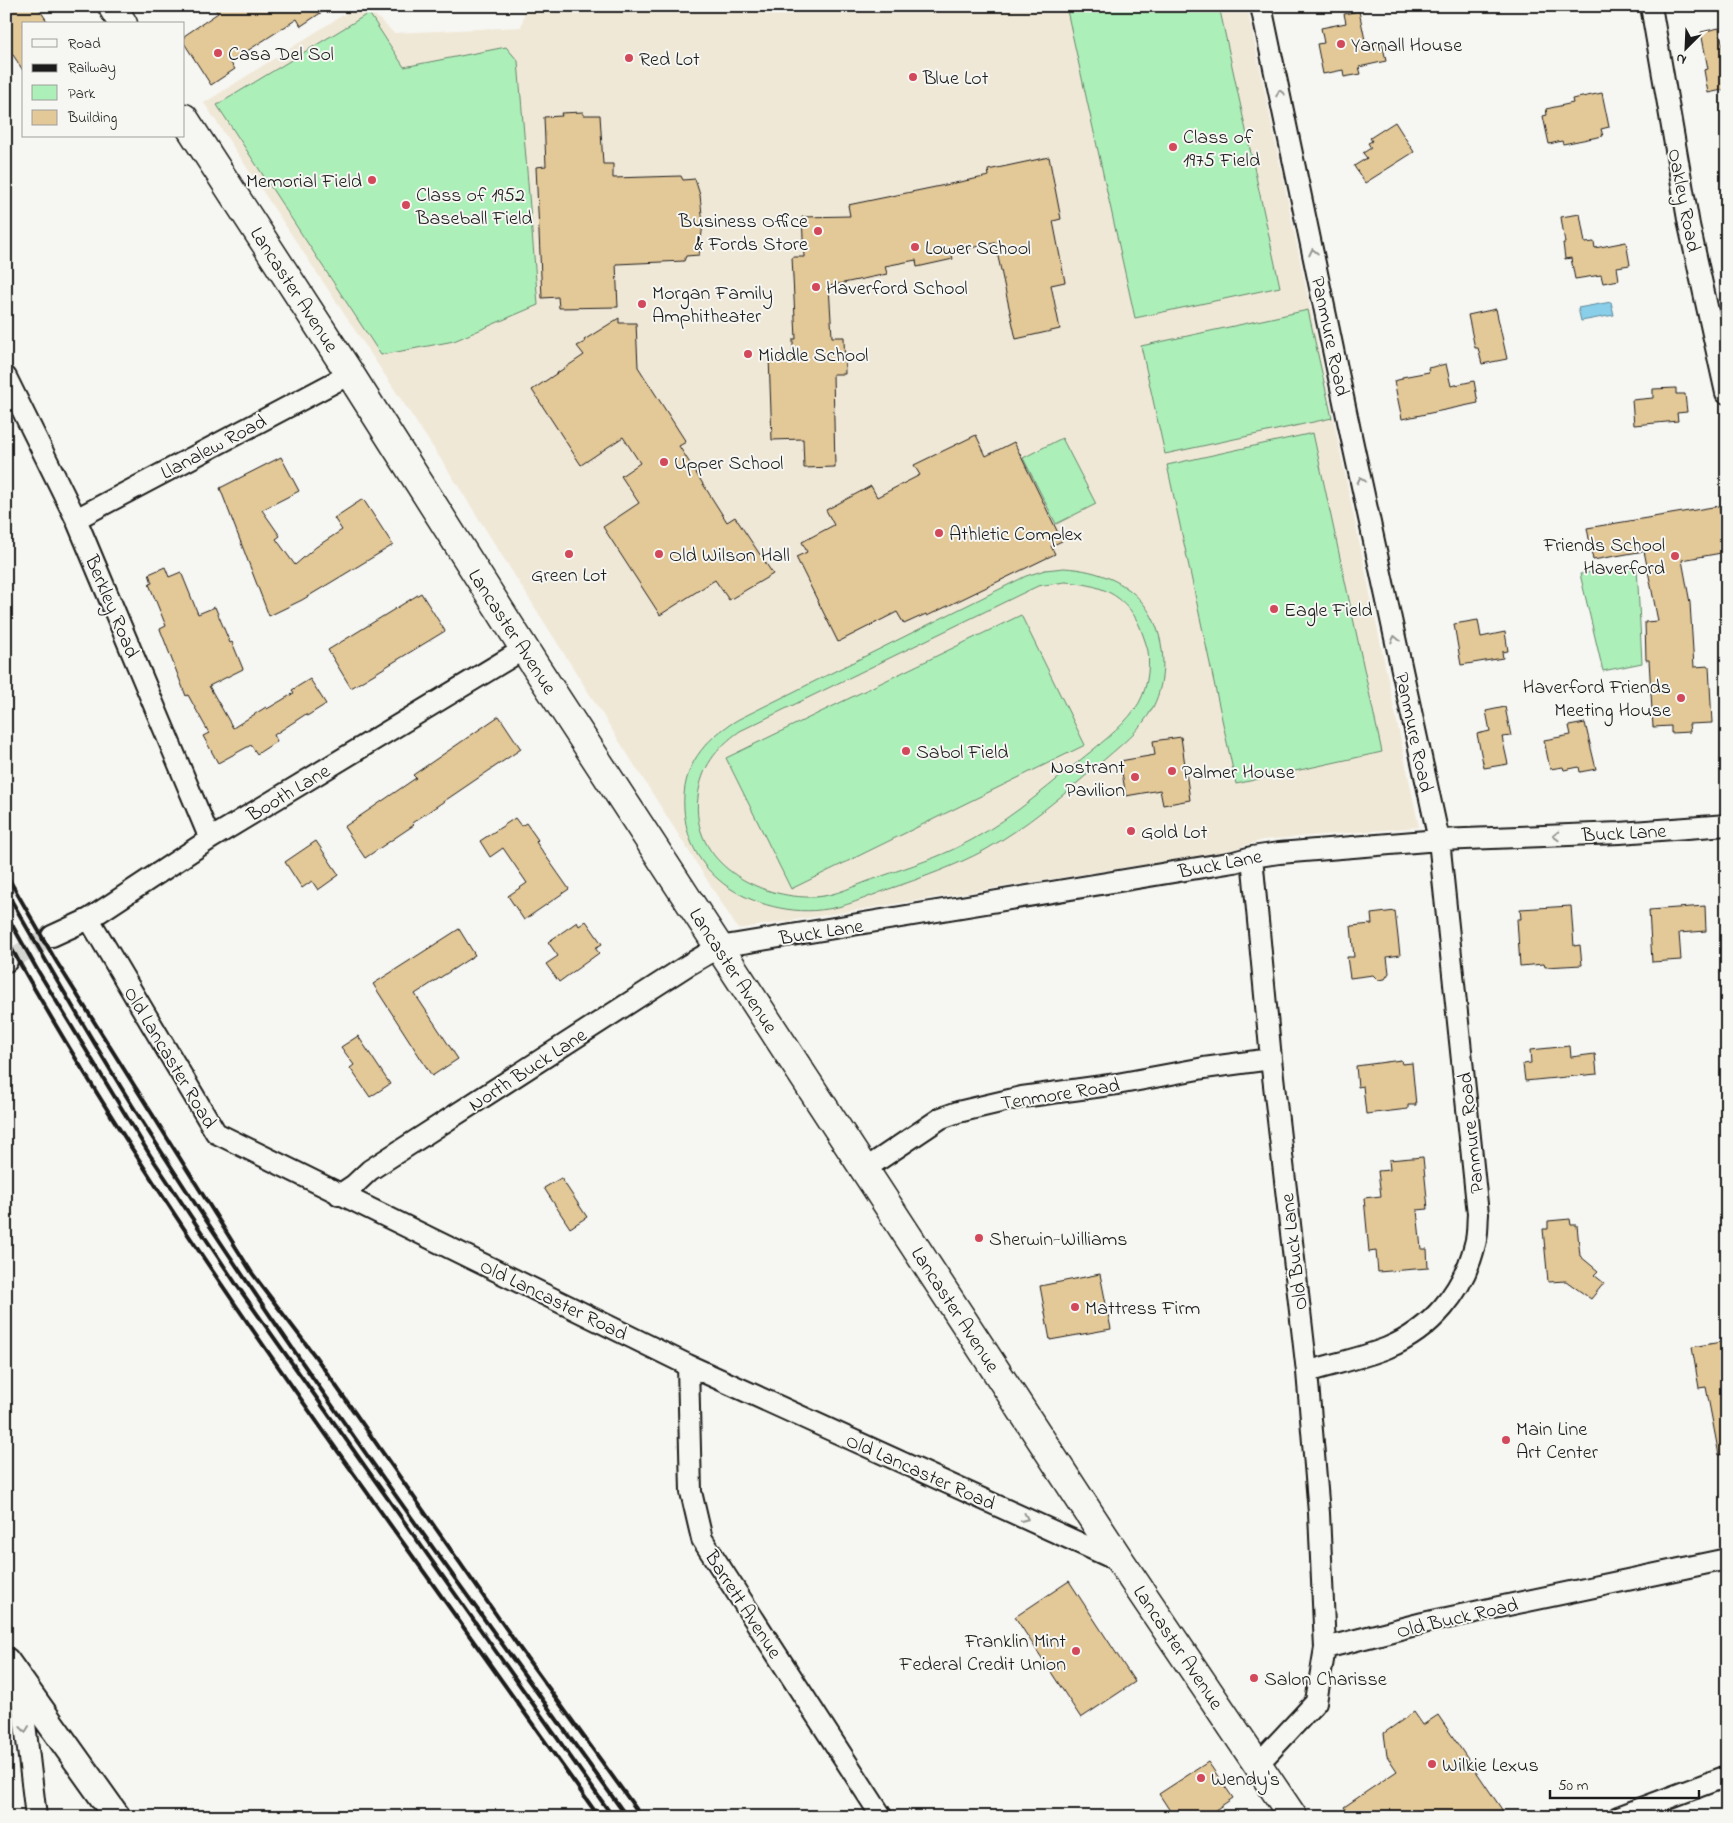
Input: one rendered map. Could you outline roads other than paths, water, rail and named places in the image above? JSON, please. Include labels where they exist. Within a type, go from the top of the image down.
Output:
[{"type":"highway","points":[[112,6],[122,22]]},
{"type":"highway","name":"Lancaster Avenue","points":[[185,120],[350,374],[524,649],[1121,1562],[1293,1817]]},
{"type":"main road","points":[[11,1677],[117,1817]]},
{"type":"street","name":"Panmure Road","points":[[1261,6],[1439,840],[1478,1204],[1475,1244],[1463,1277],[1446,1306],[1423,1328],[1387,1348],[1307,1372]]},
{"type":"street","name":"Oakley Road","points":[[1651,6],[1689,225],[1726,394]]},
{"type":"street","name":"Llanalew Road","points":[[76,519],[350,374]]},
{"type":"street","name":"Berkley Road","points":[[6,377],[76,519],[210,839]]},
{"type":"street","name":"Booth Lane","points":[[52,936],[89,919],[210,839],[524,649]]},
{"type":"street","name":"Buck Lane","points":[[719,947],[1234,862],[1278,853],[1439,840],[1620,833],[1727,825]]},
{"type":"street","name":"Old Buck Lane","points":[[1252,857],[1271,1059],[1307,1372],[1319,1513],[1324,1648]]},
{"type":"street","name":"Old Lancaster Road","points":[[89,919],[216,1133],[688,1365],[1121,1562]]},
{"type":"street","name":"North Buck Lane","points":[[339,1195],[370,1170],[688,965],[719,947]]},
{"type":"street","name":"Tenmore Road","points":[[865,1169],[941,1118],[958,1112],[1022,1097],[1118,1084],[1204,1068],[1271,1059]]},
{"type":"street","name":"Barrett Avenue","points":[[688,1365],[691,1492],[702,1539],[882,1817]]},
{"type":"street","name":"Old Buck Road","points":[[1324,1648],[1423,1623],[1727,1559]]},
{"type":"street","points":[[1258,1764],[1316,1702],[1324,1648]]},
{"type":"street","points":[[11,1677],[36,1817]]},
{"type":"street","points":[[1618,1817],[1727,1776]]},
{"type":"water","points":[[1611,302],[1614,315],[1581,321],[1578,308]]},
{"type":"tunnel","points":[[7,961],[52,936]]},
{"type":"railway","points":[[6,874],[56,961],[252,1273],[315,1356],[521,1650],[642,1817]]},
{"type":"railway","points":[[6,891],[121,1087],[216,1236],[389,1487],[627,1817]]},
{"type":"railway","points":[[6,914],[38,971],[150,1155],[236,1284],[613,1817]]},
{"type":"railway","points":[[6,939],[98,1095],[196,1247],[299,1396],[599,1817]]},
{"type":"place","name":"Yarnall House","points":[[1341,44]]},
{"type":"place","name":"Casa Del Sol","points":[[218,53]]},
{"type":"place","name":"Red Lot","points":[[629,58]]},
{"type":"place","name":"Blue Lot","points":[[913,77]]},
{"type":"place","name":"Class of 1975 Field","points":[[1173,147]]},
{"type":"place","name":"Memorial Field","points":[[372,180]]},
{"type":"place","name":"Class of 1952 Baseball Field","points":[[406,205]]},
{"type":"place","name":"Business Office & Fords Store","points":[[818,231]]},
{"type":"place","name":"Lower School","points":[[915,247]]},
{"type":"place","name":"Haverford School","points":[[816,287]]},
{"type":"place","name":"Morgan Family Amphitheater","points":[[642,304]]},
{"type":"place","name":"Middle School","points":[[748,354]]},
{"type":"place","name":"Upper School","points":[[664,462]]},
{"type":"place","name":"Athletic Complex","points":[[939,533]]},
{"type":"place","name":"Green Lot","points":[[569,554]]},
{"type":"place","name":"Old Wilson Hall","points":[[659,554]]},
{"type":"place","name":"Friends School Haverford","points":[[1675,556]]},
{"type":"place","name":"Eagle Field","points":[[1274,609]]},
{"type":"place","name":"Haverford Friends Meeting House","points":[[1681,698]]},
{"type":"place","name":"Sabol Field","points":[[906,751]]},
{"type":"place","name":"Palmer House","points":[[1172,771]]},
{"type":"place","name":"Nostrant Pavilion","points":[[1135,777]]},
{"type":"place","name":"Gold Lot","points":[[1131,831]]},
{"type":"place","name":"Sherwin-Williams","points":[[979,1238]]},
{"type":"place","name":"Mattress Firm","points":[[1075,1307]]},
{"type":"place","name":"Main Line Art Center","points":[[1506,1440]]},
{"type":"place","name":"Franklin Mint Federal Credit Union","points":[[1076,1651]]},
{"type":"place","name":"Salon Charisse","points":[[1254,1678]]},
{"type":"place","name":"Wilkie Lexus","points":[[1432,1764]]},
{"type":"place","name":"Wendy's","points":[[1201,1778]]}]
